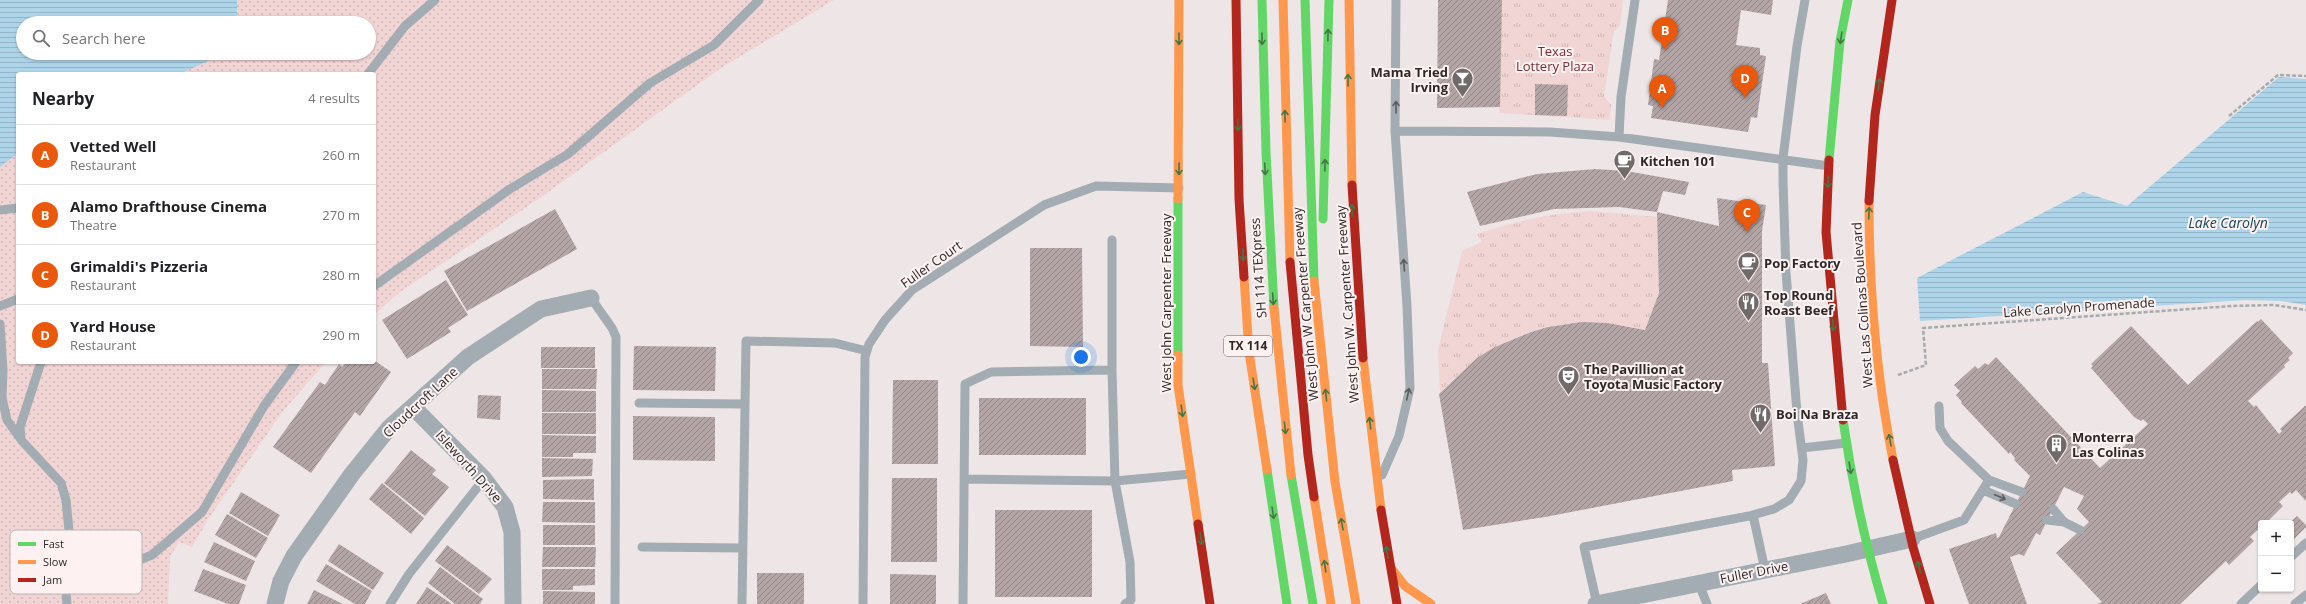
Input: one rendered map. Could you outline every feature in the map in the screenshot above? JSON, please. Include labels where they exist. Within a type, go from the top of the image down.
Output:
[{"type":"main road","name":"West John Carpenter Freeway","points":[[1179,0],[1178,385],[1210,604]]},
{"type":"main road","points":[[1228,0],[1238,86]]},
{"type":"main road","name":"TX 114","points":[[1236,0],[1240,199],[1249,352],[1287,604]]},
{"type":"main road","name":"SH 114 TEXpress","points":[[1262,0],[1264,137],[1276,342],[1288,457],[1313,604]]},
{"type":"main road","points":[[1283,0],[1288,241],[1308,455],[1331,604]]},
{"type":"main road","name":"West John W Carpenter Freeway","points":[[1305,0],[1312,258],[1335,482],[1356,604]]},
{"type":"main road","points":[[1312,258],[1323,226],[1329,0]]},
{"type":"main road","name":"West John W. Carpenter Freeway","points":[[1349,0],[1348,109],[1352,221],[1365,388],[1390,567],[1397,604]]},
{"type":"main road","points":[[1848,0],[1840,41],[1829,166],[1826,232],[1838,386],[1846,443],[1867,550],[1883,604]]},
{"type":"main road","name":"West Las Colinas Boulevard","points":[[1892,0],[1873,131],[1869,221],[1872,304],[1880,392],[1896,475],[1930,604]]},
{"type":"main road","points":[[1390,567],[1405,586],[1431,604]]},
{"type":"street","name":"Cloudcroft Lane","points":[[275,604],[281,581],[299,550],[352,474],[389,428],[468,357],[541,309],[591,298]]},
{"type":"street","name":"Isleworth Drive","points":[[413,407],[484,479],[505,507],[512,532],[513,604]]},
{"type":"street","name":"Fuller Drive","points":[[1596,604],[1867,550],[1912,539]]},
{"type":"lane","points":[[370,72],[405,26],[435,0]]},
{"type":"lane","points":[[376,285],[510,189],[568,154],[650,83],[714,45],[759,0]]},
{"type":"lane","points":[[1378,484],[1399,436],[1410,388],[1407,306],[1396,131],[1396,0]]},
{"type":"lane","points":[[1619,137],[1621,97],[1635,0]]},
{"type":"lane","points":[[1596,604],[1584,547],[1774,510],[1789,500],[1801,481],[1804,460],[1786,272],[1783,158],[1796,46],[1805,0]]},
{"type":"lane","points":[[1396,131],[1550,132],[1619,137],[1783,158],[1829,166]]},
{"type":"lane","name":"Fuller Court","points":[[863,604],[865,357],[867,350],[885,320],[912,290],[1044,204],[1096,186],[1178,188]]},
{"type":"lane","points":[[0,210],[16,208]]},
{"type":"lane","points":[[1112,240],[1112,370],[1115,482],[1130,562],[1131,600],[1125,604]]},
{"type":"lane","points":[[591,298],[612,328],[616,338],[615,604]]},
{"type":"lane","points":[[0,306],[16,301]]},
{"type":"lane","points":[[0,324],[3,370],[2,398],[7,420],[22,441],[60,483],[69,518],[70,530]]},
{"type":"lane","points":[[742,604],[746,341],[835,343],[867,350]]},
{"type":"lane","points":[[22,441],[20,427],[40,364]]},
{"type":"lane","points":[[142,559],[152,555],[202,512],[264,406],[295,364]]},
{"type":"lane","points":[[963,604],[965,384],[991,372],[1112,370]]},
{"type":"lane","points":[[639,403],[744,404]]},
{"type":"lane","points":[[1939,406],[1940,428],[1948,440],[1989,480],[2022,492]]},
{"type":"lane","points":[[1802,448],[1846,443]]},
{"type":"lane","points":[[964,479],[1115,482],[1191,474]]},
{"type":"lane","points":[[390,604],[408,574],[484,479]]},
{"type":"lane","points":[[1912,539],[1964,520],[1989,480]]},
{"type":"lane","points":[[1983,490],[2016,504]]},
{"type":"lane","points":[[2053,509],[2064,522]]},
{"type":"lane","points":[[1753,515],[1765,570]]},
{"type":"lane","points":[[2047,520],[2064,522],[2080,530]]},
{"type":"lane","points":[[2292,556],[2306,543]]},
{"type":"lane","points":[[642,547],[742,548]]},
{"type":"lane","points":[[1699,584],[1707,604]]},
{"type":"lane","points":[[2240,604],[2258,588]]},
{"type":"lane","points":[[66,594],[67,604]]},
{"type":"lane","points":[[2295,604],[2306,595]]},
{"type":"path","points":[[2229,116],[2278,75],[2306,76]]},
{"type":"path","name":"Lake Carolyn Promenade","points":[[1896,376],[1926,365],[1923,328],[2232,306],[2274,305],[2306,310]]},
{"type":"green space","points":[[0,0],[834,0],[721,68],[537,200],[400,292],[376,313],[376,72],[16,72],[16,364],[324,364],[283,411],[209,518],[192,547],[179,542],[170,557],[168,604],[0,604]]},
{"type":"green space","name":"Texas Lottery Plaza","points":[[1502,0],[1623,0],[1620,26],[1614,31],[1604,96],[1611,105],[1610,120],[1499,113]]},
{"type":"green space","points":[[1591,211],[1657,217],[1659,293],[1645,330],[1614,325],[1585,323],[1558,325],[1533,331],[1509,341],[1486,354],[1463,371],[1440,392],[1438,350],[1462,251],[1482,242],[1477,234],[1491,229],[1547,216]]},
{"type":"water","points":[[0,0],[237,0],[237,16],[16,16],[16,60],[209,60],[184,72],[16,72],[16,155],[0,167]]},
{"type":"water","name":"Lake Carolyn","points":[[2279,77],[2306,79],[2306,305],[2281,301],[2246,300],[1920,321],[1917,278],[2083,192],[2127,206]]},
{"type":"building","points":[[1438,0],[1502,0],[1500,107],[1437,108]]},
{"type":"building","points":[[1668,0],[1773,0],[1771,15],[1741,10],[1736,45],[1760,48],[1760,55],[1766,56],[1757,118],[1751,117],[1748,132],[1651,118],[1653,106],[1648,105],[1654,59],[1659,60]]},
{"type":"building","points":[[1535,84],[1568,85],[1567,116],[1535,115]]},
{"type":"building","points":[[1595,169],[1626,171],[1689,182],[1685,195],[1663,191],[1657,212],[1619,207],[1554,209],[1480,226],[1467,192],[1537,174]]},
{"type":"building","points":[[1717,198],[1766,205],[1762,231],[1762,363],[1768,363],[1775,466],[1732,470],[1733,481],[1545,517],[1463,530],[1439,394],[1477,358],[1495,347],[1531,332],[1548,327],[1582,322],[1607,323],[1645,330],[1659,293],[1657,212],[1719,226]]},
{"type":"building","points":[[555,209],[577,249],[467,311],[444,271]]},
{"type":"building","points":[[1030,248],[1082,248],[1083,347],[1030,346]]},
{"type":"building","points":[[446,280],[468,315],[448,328],[451,332],[407,359],[382,320]]},
{"type":"building","name":"Monterra Las Colinas","points":[[2261,319],[2293,353],[2288,358],[2290,360],[2284,365],[2285,367],[2248,401],[2254,407],[2256,405],[2279,434],[2282,431],[2280,429],[2306,405],[2306,501],[2296,490],[2292,494],[2290,492],[2279,502],[2283,506],[2269,520],[2258,520],[2258,530],[2250,537],[2254,541],[2229,565],[2226,561],[2180,604],[2097,604],[2102,602],[2056,553],[2089,522],[2077,509],[2084,496],[2064,487],[2040,535],[2036,533],[2024,556],[2019,554],[2010,557],[2027,604],[1969,604],[1949,549],[1996,533],[1997,538],[1999,537],[2030,476],[2014,460],[2015,458],[2010,452],[2009,454],[1961,403],[1962,402],[1956,395],[1960,391],[1954,385],[1975,366],[1978,369],[1985,363],[1988,365],[1996,357],[2100,468],[2148,424],[2143,419],[2141,421],[2134,417],[2091,368],[2093,366],[2091,364],[2131,326],[2188,385],[2257,321],[2258,322]]},
{"type":"building","points":[[634,346],[716,347],[715,391],[633,390]]},
{"type":"building","points":[[541,347],[595,347],[595,368],[541,368]]},
{"type":"building","points":[[376,361],[391,372],[360,416],[355,412],[311,473],[273,447],[320,382],[325,385],[339,364],[342,367],[344,364],[376,364]]},
{"type":"building","points":[[542,369],[597,369],[596,389],[542,389]]},
{"type":"building","points":[[893,380],[938,380],[938,464],[892,464]]},
{"type":"building","points":[[542,390],[596,391],[596,412],[542,412]]},
{"type":"building","points":[[478,395],[501,396],[500,420],[477,418]]},
{"type":"building","points":[[979,398],[1086,398],[1086,455],[979,455]]},
{"type":"building","points":[[542,413],[596,413],[596,434],[542,434]]},
{"type":"building","points":[[633,416],[715,417],[715,461],[633,460]]},
{"type":"building","points":[[542,435],[596,436],[596,453],[573,453],[573,457],[542,457]]},
{"type":"building","points":[[411,450],[436,470],[432,474],[449,487],[425,516],[384,483]]},
{"type":"building","points":[[542,458],[593,459],[592,476],[542,477]]},
{"type":"building","points":[[892,478],[937,478],[937,562],[891,562]]},
{"type":"building","points":[[594,479],[594,500],[543,499],[543,480]]},
{"type":"building","points":[[382,483],[424,518],[411,534],[369,499]]},
{"type":"building","points":[[241,492],[280,515],[268,536],[229,513]]},
{"type":"building","points":[[543,502],[595,502],[595,523],[542,522]]},
{"type":"building","points":[[995,510],[1092,510],[1092,597],[995,597]]},
{"type":"building","points":[[227,514],[268,538],[256,558],[215,535]]},
{"type":"building","points":[[2297,516],[2306,525],[2306,527],[2294,539],[2294,520],[2292,520]]},
{"type":"building","points":[[543,525],[595,525],[595,545],[543,545]]},
{"type":"building","points":[[214,542],[255,561],[246,581],[204,562]]},
{"type":"building","points":[[339,544],[384,573],[373,590],[328,561]]},
{"type":"building","points":[[447,545],[492,579],[479,594],[435,561]]},
{"type":"building","points":[[543,547],[596,547],[595,567],[542,567]]},
{"type":"building","points":[[326,564],[372,591],[365,604],[355,604],[316,581]]},
{"type":"building","points":[[440,567],[483,599],[480,604],[455,604],[428,583]]},
{"type":"building","points":[[203,569],[246,585],[239,604],[228,604],[194,591]]},
{"type":"building","points":[[542,569],[595,569],[595,585],[573,586],[573,590],[542,590]]},
{"type":"building","points":[[757,573],[804,573],[804,604],[757,604]]},
{"type":"building","points":[[890,574],[936,575],[936,604],[890,604]]},
{"type":"building","points":[[427,587],[452,604],[416,604]]},
{"type":"building","points":[[314,590],[343,604],[307,604]]},
{"type":"building","points":[[543,591],[595,592],[595,604],[543,604]]},
{"type":"building","points":[[1826,593],[1831,604],[1800,604]]},
{"type":"traffic: fast","points":[[1262,0],[1266,152],[1274,308]]},
{"type":"traffic: fast","points":[[1305,0],[1314,281]]},
{"type":"traffic: fast","points":[[1323,219],[1329,0]]},
{"type":"traffic: fast","points":[[1829,160],[1840,41],[1848,0]]},
{"type":"traffic: fast","points":[[1178,199],[1178,355]]},
{"type":"traffic: fast","points":[[1843,420],[1860,513],[1870,558],[1883,604]]},
{"type":"traffic: fast","points":[[1267,470],[1287,604]]},
{"type":"traffic: fast","points":[[1291,475],[1313,604]]},
{"type":"traffic: slow","points":[[1178,199],[1179,0]]},
{"type":"traffic: slow","points":[[1283,0],[1290,262]]},
{"type":"traffic: slow","points":[[1349,0],[1352,185]]},
{"type":"traffic: slow","points":[[1869,201],[1872,299],[1882,395],[1893,460]]},
{"type":"traffic: slow","points":[[1244,277],[1249,352],[1267,470]]},
{"type":"traffic: slow","points":[[1314,281],[1335,482],[1356,604]]},
{"type":"traffic: slow","points":[[1274,308],[1291,475]]},
{"type":"traffic: slow","points":[[1178,355],[1178,385],[1198,524]]},
{"type":"traffic: slow","points":[[1363,358],[1381,510]]},
{"type":"traffic: slow","points":[[1314,497],[1331,604]]},
{"type":"traffic: slow","points":[[1391,568],[1405,586],[1431,604]]},
{"type":"traffic: jam","points":[[1236,0],[1239,199],[1244,277]]},
{"type":"traffic: jam","points":[[1869,201],[1875,115],[1892,0]]},
{"type":"traffic: jam","points":[[1829,160],[1826,232],[1843,420]]},
{"type":"traffic: jam","points":[[1352,185],[1363,358]]},
{"type":"traffic: jam","points":[[1290,262],[1308,455],[1314,497]]},
{"type":"traffic: jam","points":[[1893,460],[1913,547],[1930,604]]},
{"type":"traffic: jam","points":[[1381,510],[1397,604]]},
{"type":"traffic: jam","points":[[1198,524],[1210,604]]},
{"type":"place","name":"Alamo Drafthouse Cinema","points":[[1665,50]]},
{"type":"place","name":"Mama Tried Irving","points":[[1463,98]]},
{"type":"place","name":"Yard House","points":[[1745,98]]},
{"type":"place","name":"Vetted Well","points":[[1662,108]]},
{"type":"place","name":"Kitchen 101","points":[[1624,180]]},
{"type":"place","name":"Grimaldi's Pizzeria","points":[[1747,232]]},
{"type":"place","name":"Pop Factory","points":[[1748,282]]},
{"type":"place","name":"Top Round Roast Beef","points":[[1749,322]]},
{"type":"place","name":"The Pavillion at Toyota Music Factory","points":[[1568,396]]},
{"type":"place","name":"Boi Na Braza","points":[[1761,434]]},
{"type":"place","name":"Monterra Las Colinas","points":[[2057,464]]}]
